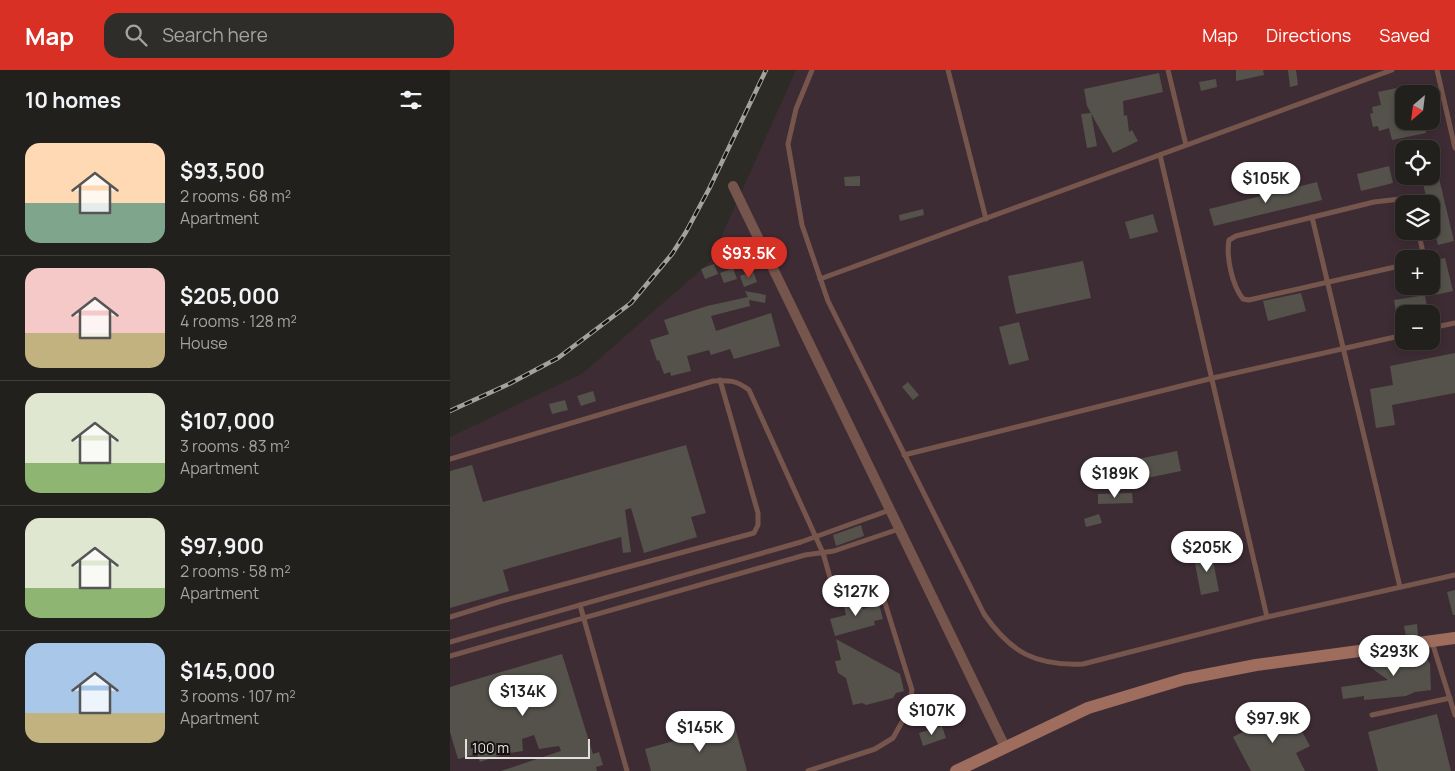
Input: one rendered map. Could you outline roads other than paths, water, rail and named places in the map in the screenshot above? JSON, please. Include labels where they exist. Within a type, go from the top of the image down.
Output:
[{"type":"main road","points":[[956,771],[1088,708],[1184,679],[1256,665],[1455,638]]},
{"type":"street","points":[[733,186],[1005,747]]},
{"type":"lane","points":[[813,70],[796,109],[788,144],[802,226],[828,301],[984,614],[998,635],[1018,650],[1036,660],[1058,665],[1084,664],[1267,617],[1455,575]]},
{"type":"lane","points":[[948,70],[986,219]]},
{"type":"lane","points":[[1168,70],[1186,145]]},
{"type":"lane","points":[[820,279],[1392,70]]},
{"type":"lane","points":[[1437,70],[1455,148]]},
{"type":"lane","points":[[1160,155],[1267,617]]},
{"type":"lane","points":[[1395,200],[1374,202],[1236,236],[1229,240],[1227,250],[1238,292],[1243,299],[1249,300],[1395,267]]},
{"type":"lane","points":[[1312,217],[1400,587]]},
{"type":"lane","points":[[1440,326],[1455,323]]},
{"type":"lane","points":[[904,455],[1213,378],[1395,336]]},
{"type":"lane","points":[[450,458],[720,380],[739,382],[749,390],[823,553],[836,592],[842,595],[868,587],[881,590],[912,690],[907,713],[893,738],[875,749],[808,771]]},
{"type":"lane","points":[[450,617],[502,601],[754,533],[758,526],[758,513],[720,380]]},
{"type":"lane","points":[[450,642],[801,542],[890,510]]},
{"type":"lane","points":[[450,656],[805,555],[823,553],[899,529]]},
{"type":"lane","points":[[580,605],[627,771]]},
{"type":"lane","points":[[1432,641],[1455,715]]},
{"type":"lane","points":[[1372,715],[1450,698]]},
{"type":"railway","points":[[450,411],[509,384],[558,358],[631,303],[672,254],[686,232],[709,189],[766,70]]}]
